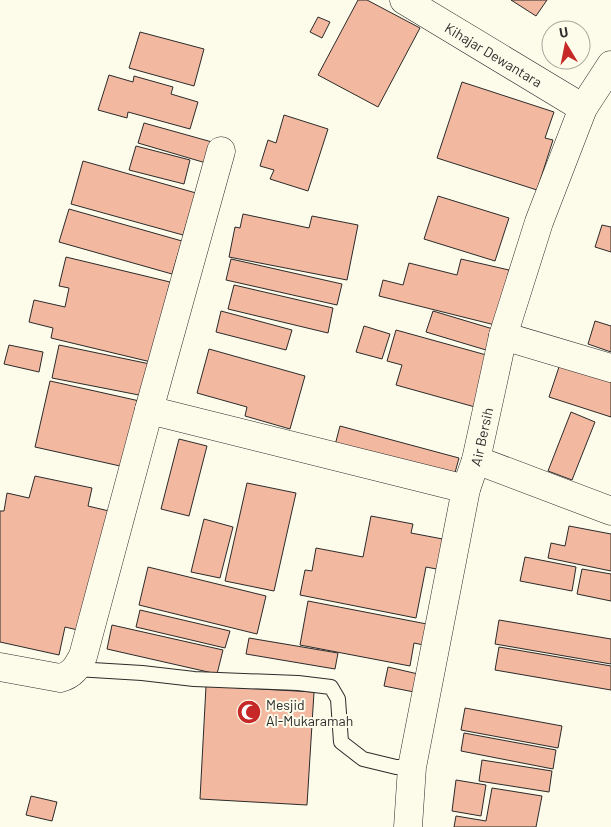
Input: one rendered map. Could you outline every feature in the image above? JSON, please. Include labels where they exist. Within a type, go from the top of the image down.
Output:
[{"type":"street","name":"Kihajar Dewantara","points":[[404,0],[583,108]]},
{"type":"street","name":"Air Bersih","points":[[408,827],[412,767],[466,488],[476,460],[503,336],[539,222],[583,108],[611,65]]},
{"type":"street","points":[[0,667],[60,678],[68,676],[76,669],[83,656],[221,151]]},
{"type":"street","points":[[503,336],[611,368]]},
{"type":"street","points":[[149,410],[466,488]]},
{"type":"street","points":[[476,460],[611,512]]},
{"type":"lane","points":[[76,669],[142,673],[194,679],[298,683],[331,688],[338,699],[341,742],[363,759],[396,767],[412,767]]},
{"type":"building","points":[[358,0],[367,0],[420,28],[378,107],[318,75]]},
{"type":"building","points":[[511,0],[547,0],[536,16]]},
{"type":"building","points":[[318,17],[330,22],[322,38],[310,32]]},
{"type":"building","points":[[140,32],[204,49],[194,86],[129,68]]},
{"type":"building","points":[[109,75],[133,82],[134,76],[173,87],[171,94],[198,102],[190,129],[128,112],[127,118],[98,110]]},
{"type":"building","points":[[462,82],[554,112],[545,138],[553,140],[537,190],[437,158]]},
{"type":"building","points":[[284,115],[328,129],[308,191],[270,179],[274,170],[260,166],[268,140],[276,143]]},
{"type":"building","points":[[144,123],[212,142],[206,163],[138,143]]},
{"type":"building","points":[[136,146],[190,160],[184,184],[129,170]]},
{"type":"building","points":[[83,161],[196,193],[183,235],[71,204]]},
{"type":"building","points":[[438,196],[509,218],[495,261],[424,239]]},
{"type":"building","points":[[69,209],[182,241],[172,274],[59,242]]},
{"type":"building","points":[[243,214],[309,228],[312,216],[358,225],[347,280],[229,257],[235,227],[240,228]]},
{"type":"building","points":[[602,225],[611,227],[611,252],[595,247]]},
{"type":"building","points":[[66,257],[170,282],[151,362],[51,338],[53,328],[29,322],[34,300],[65,307],[69,288],[59,286]]},
{"type":"building","points":[[231,259],[342,284],[337,305],[226,280]]},
{"type":"building","points":[[461,259],[509,270],[495,325],[379,296],[383,280],[403,285],[409,263],[457,275]]},
{"type":"building","points":[[234,285],[333,308],[328,333],[228,309]]},
{"type":"building","points":[[221,311],[292,330],[286,350],[216,332]]},
{"type":"building","points":[[433,311],[493,329],[486,350],[426,332]]},
{"type":"building","points":[[595,321],[611,326],[611,352],[588,344]]},
{"type":"building","points":[[364,326],[390,334],[382,359],[356,352]]},
{"type":"building","points":[[396,330],[490,356],[475,407],[396,385],[402,365],[387,361]]},
{"type":"building","points":[[9,345],[43,352],[39,372],[4,364]]},
{"type":"building","points":[[59,345],[150,364],[144,396],[52,378]]},
{"type":"building","points":[[209,349],[305,376],[290,429],[245,416],[247,407],[197,393]]},
{"type":"building","points":[[560,364],[611,380],[611,417],[549,397]]},
{"type":"building","points":[[50,381],[144,402],[129,468],[35,447]]},
{"type":"building","points":[[571,412],[595,422],[572,480],[548,471]]},
{"type":"building","points":[[340,426],[459,458],[453,480],[334,449]]},
{"type":"building","points":[[179,439],[207,446],[189,516],[161,509]]},
{"type":"building","points":[[35,476],[92,488],[88,506],[109,511],[82,631],[65,627],[59,655],[0,642],[0,511],[4,511],[7,493],[29,498]]},
{"type":"building","points":[[247,483],[296,493],[274,591],[225,581]]},
{"type":"building","points":[[371,516],[413,524],[411,533],[448,540],[442,570],[426,567],[416,618],[300,595],[305,570],[312,571],[316,548],[363,557]]},
{"type":"building","points":[[204,519],[233,527],[220,578],[191,572]]},
{"type":"building","points":[[569,526],[611,534],[611,571],[548,558],[551,543],[565,546]]},
{"type":"building","points":[[525,557],[576,567],[572,591],[520,581]]},
{"type":"building","points":[[148,567],[266,596],[257,634],[139,605]]},
{"type":"building","points":[[582,569],[611,574],[611,601],[577,594]]},
{"type":"building","points":[[308,601],[432,625],[428,646],[414,643],[410,666],[300,645]]},
{"type":"building","points":[[140,610],[230,631],[225,648],[136,627]]},
{"type":"building","points":[[499,620],[611,639],[611,664],[495,644]]},
{"type":"building","points":[[112,625],[223,650],[217,674],[107,649]]},
{"type":"building","points":[[249,638],[338,653],[335,669],[246,654]]},
{"type":"building","points":[[499,647],[611,666],[611,690],[495,670]]},
{"type":"building","points":[[388,667],[418,674],[414,692],[384,686]]},
{"type":"building","points":[[206,686],[314,692],[307,805],[200,799]]},
{"type":"building","points":[[465,708],[562,726],[558,748],[461,730]]},
{"type":"building","points":[[464,733],[556,750],[553,769],[461,751]]},
{"type":"building","points":[[482,760],[552,771],[549,792],[479,781]]},
{"type":"building","points":[[456,780],[486,785],[481,816],[452,811]]},
{"type":"building","points":[[492,788],[542,796],[536,827],[454,827],[456,816],[486,821]]},
{"type":"building","points":[[31,796],[57,802],[52,821],[26,815]]},
{"type":"place","name":"Mesjid Al-Mukaramah","points":[[249,712]]}]
